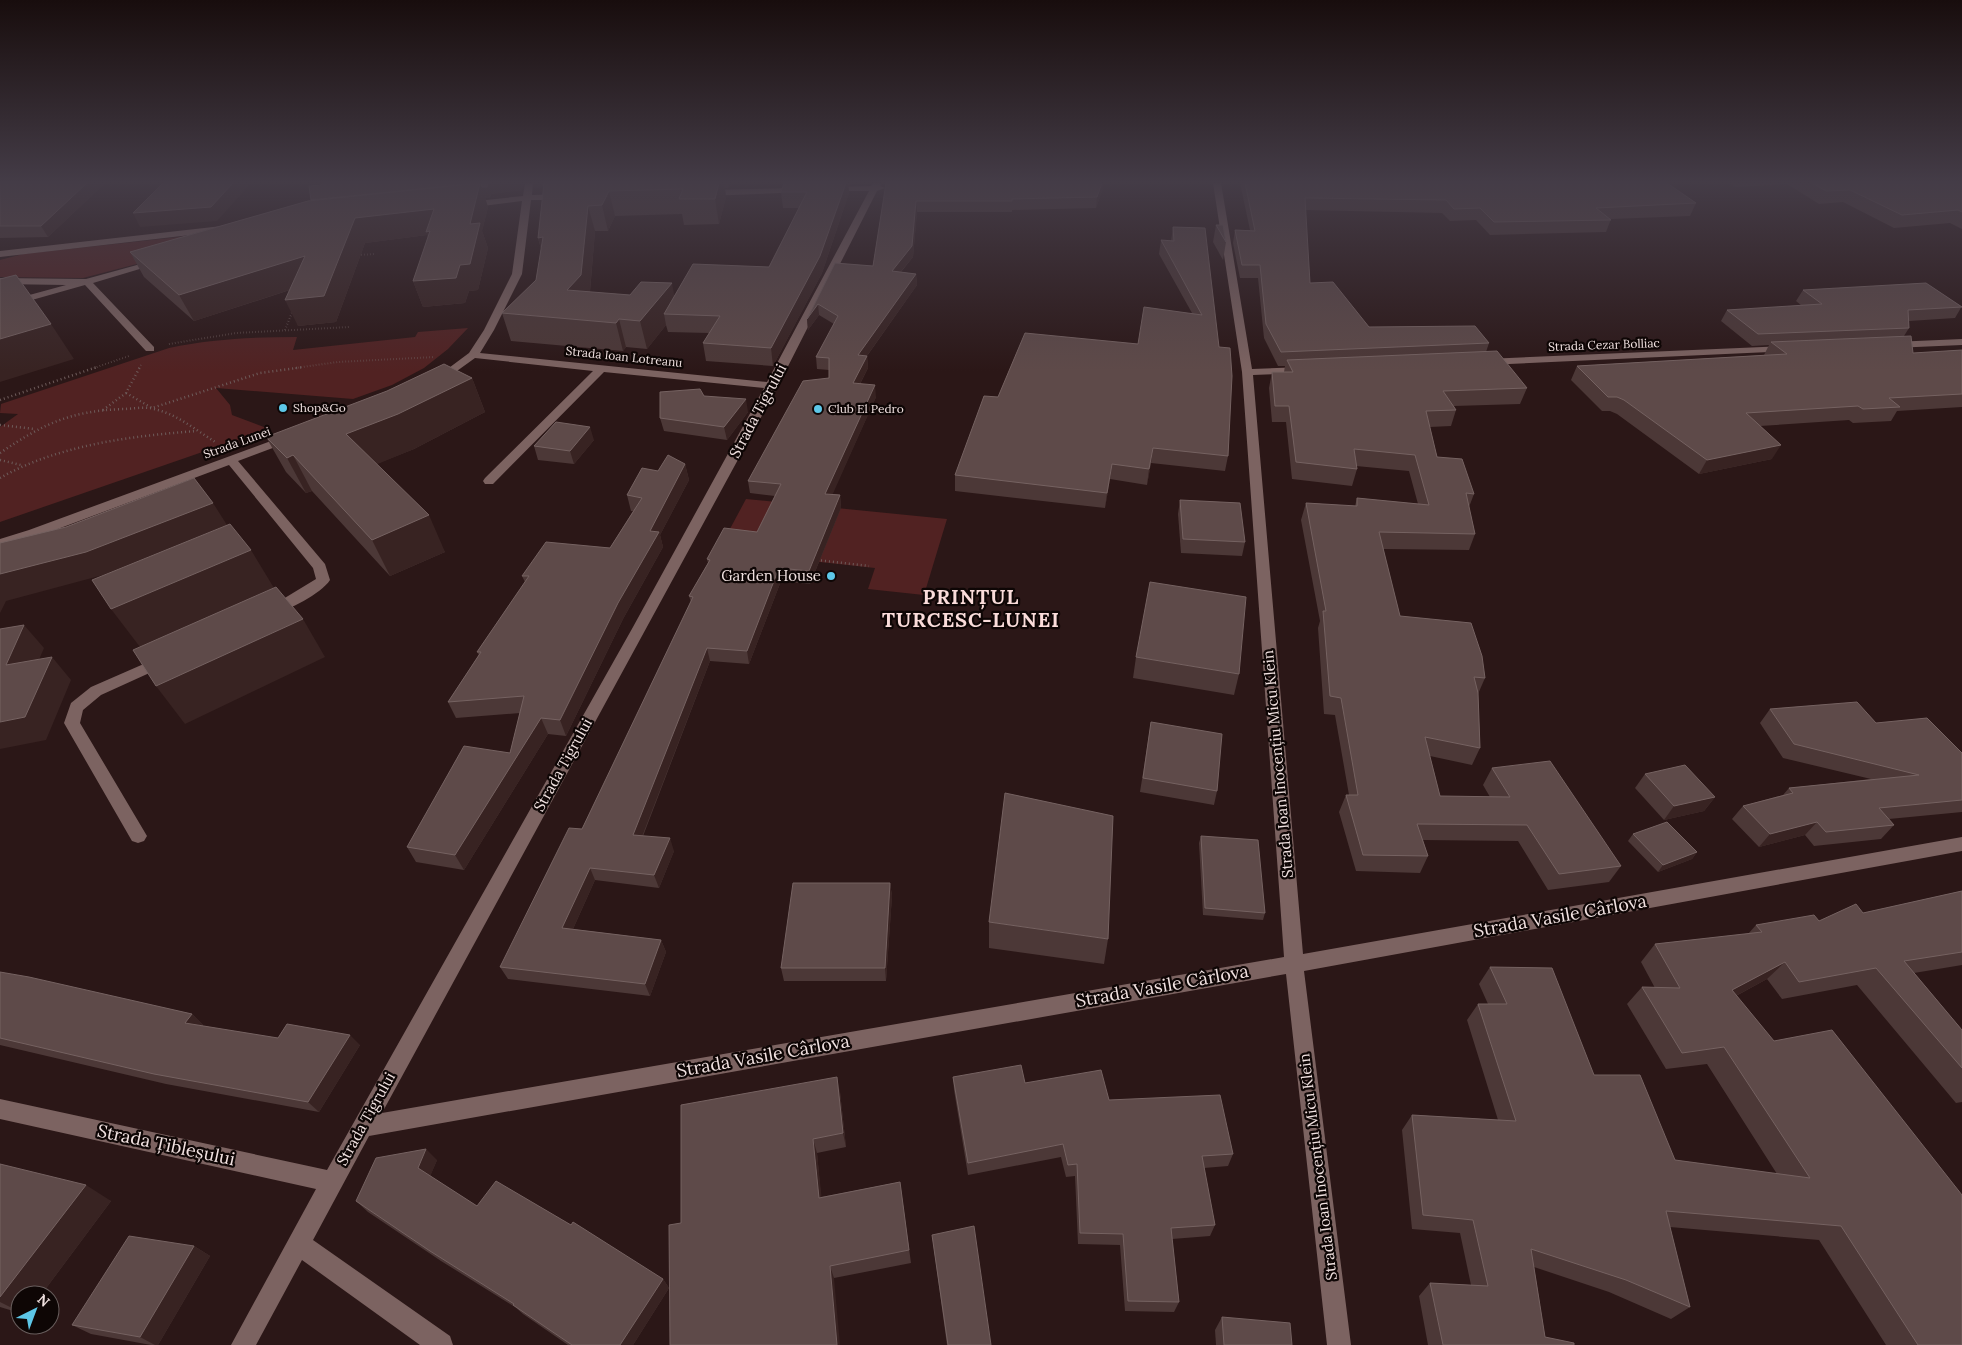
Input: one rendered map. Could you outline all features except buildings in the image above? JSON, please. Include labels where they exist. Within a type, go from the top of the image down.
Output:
[{"type":"street","points":[[1,254],[71,246]]},
{"type":"street","points":[[432,383],[447,375],[473,355],[489,330],[516,274],[520,246]]},
{"type":"street","name":"Strada Tigrului","points":[[243,1345],[361,1127],[772,386],[845,246]]},
{"type":"street","name":"Strada Ioan Inocențiu Micu Klein","points":[[1227,246],[1247,372],[1294,964],[1339,1345]]},
{"type":"street","points":[[0,306],[164,261]]},
{"type":"street","points":[[0,281],[87,282],[150,348]]},
{"type":"street","points":[[1883,345],[1962,342]]},
{"type":"street","name":"Strada Cezar Bolliac","points":[[1476,363],[1793,349]]},
{"type":"street","name":"Strada Ioan Lotreanu","points":[[473,355],[772,386]]},
{"type":"street","points":[[490,481],[602,368]]},
{"type":"street","points":[[1247,372],[1317,369]]},
{"type":"street","name":"Strada Lunei","points":[[0,543],[300,435]]},
{"type":"street","points":[[231,460],[320,567],[323,580],[299,597],[255,618]]},
{"type":"street","points":[[138,836],[72,724],[76,707],[96,691],[176,654]]},
{"type":"street","name":"Strada Vasile Cârlova","points":[[361,1127],[1294,964],[1962,844]]},
{"type":"street","name":"Strada Țibleșului","points":[[0,1109],[332,1182]]},
{"type":"street","points":[[298,1244],[442,1345]]},
{"type":"path","points":[[354,256],[374,254]]},
{"type":"path","points":[[285,330],[296,304]]},
{"type":"path","points":[[0,400],[150,348],[178,341],[285,330],[306,331],[350,327]]},
{"type":"path","points":[[102,410],[126,393],[150,348]]},
{"type":"path","points":[[0,453],[36,429],[65,417],[102,410],[152,408],[260,373],[338,362],[473,355]]},
{"type":"path","points":[[126,393],[152,408],[170,414],[215,440],[231,460]]},
{"type":"path","points":[[0,425],[36,429]]},
{"type":"path","points":[[0,478],[21,465],[58,452],[167,433],[199,431]]},
{"type":"path","points":[[0,460],[21,465]]},
{"type":"path","points":[[814,560],[869,566]]},
{"type":"shaded area","points":[[99,246],[207,246],[83,278],[0,277],[0,260],[23,254]]},
{"type":"shaded area","points":[[468,328],[448,349],[424,368],[392,385],[353,399],[216,388],[230,405],[232,415],[269,429],[0,522],[0,427],[18,414],[0,413],[1,404],[169,348],[201,342],[264,337],[297,337],[293,350],[415,337],[418,332]]},
{"type":"shaded area","points":[[746,499],[947,519],[924,595],[868,589],[875,568],[765,556],[724,540]]},
{"type":"place","name":"Shop&Go","points":[[283,408]]},
{"type":"place","name":"Club El Pedro","points":[[818,409]]},
{"type":"place","name":"Garden House","points":[[831,576]]},
{"type":"district","name":"PRINȚUL TURCESC-LUNEI","points":[[971,608]]}]
